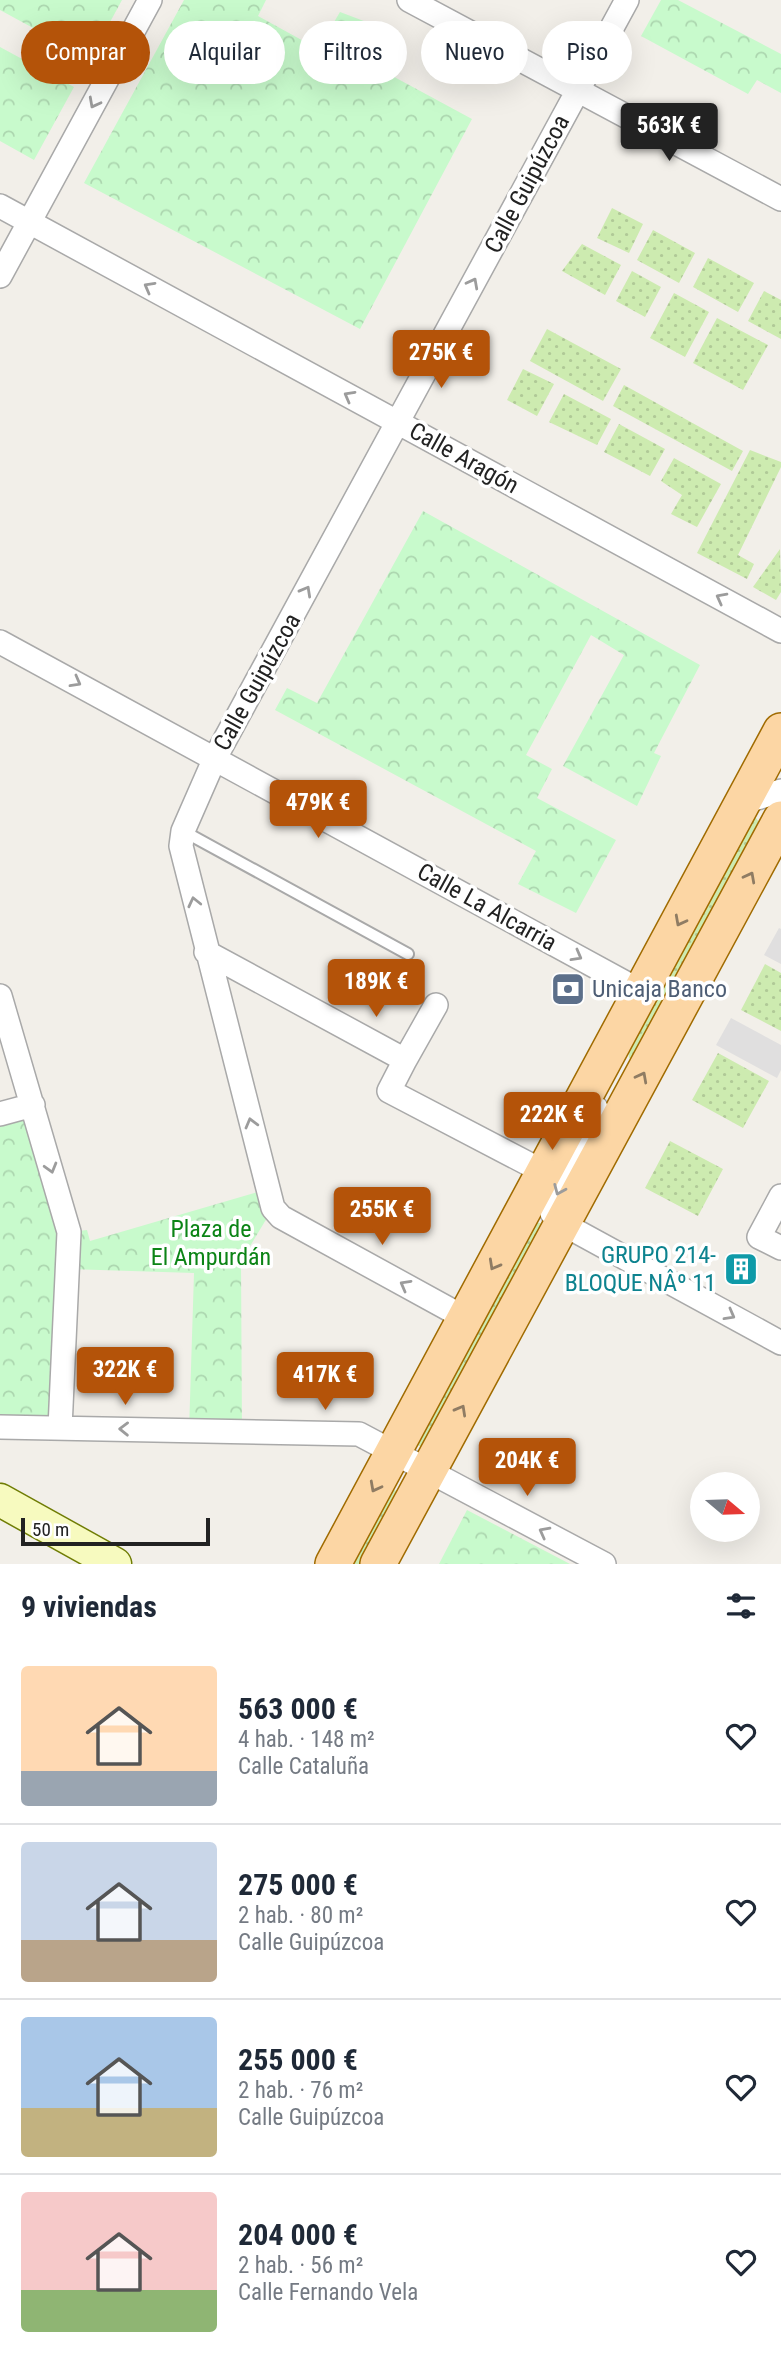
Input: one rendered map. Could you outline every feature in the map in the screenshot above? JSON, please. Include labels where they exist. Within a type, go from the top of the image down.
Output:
[{"type":"main road","points":[[333,1564],[781,731]]},
{"type":"main road","points":[[378,1564],[781,819]]},
{"type":"street","points":[[0,276],[150,0]]},
{"type":"street","points":[[409,0],[578,88],[781,199]]},
{"type":"street","name":"Calle Guipúzcoa","points":[[465,1318],[281,1217],[274,1208],[206,953],[181,846],[183,831],[215,758],[627,0]]},
{"type":"street","name":"Calle Aragón","points":[[0,206],[781,631]]},
{"type":"street","name":"Calle La Alcarria","points":[[0,642],[642,992]]},
{"type":"street","points":[[743,802],[781,791]]},
{"type":"street","points":[[206,953],[405,1060]]},
{"type":"street","points":[[0,996],[69,1232],[60,1428]]},
{"type":"street","points":[[436,1005],[389,1091],[544,1172]]},
{"type":"street","points":[[605,1059],[608,1084],[555,1198],[552,1213],[563,1224],[778,1333]]},
{"type":"street","points":[[0,1114],[33,1105]]},
{"type":"street","points":[[781,1196],[760,1237],[781,1248]]},
{"type":"street","points":[[0,1427],[359,1434],[604,1564]]},
{"type":"street","points":[[0,1500],[115,1564]]},
{"type":"lane","points":[[183,831],[408,954]]},
{"type":"shaded area","points":[[779,928],[781,929],[781,964],[764,955]]},
{"type":"shaded area","points":[[731,1018],[781,1045],[781,1070],[777,1078],[716,1045]]},
{"type":"green space","points":[[0,0],[122,0],[111,21],[21,21],[0,10]]},
{"type":"green space","points":[[184,0],[266,0],[258,16],[267,21],[173,21]]},
{"type":"green space","points":[[661,0],[678,0],[781,54],[781,93],[757,80],[748,94],[641,36]]},
{"type":"green space","points":[[340,12],[364,21],[335,21]]},
{"type":"green space","points":[[285,31],[299,39],[299,84],[407,84],[472,119],[360,329],[84,183],[138,84],[150,84],[150,62],[164,37],[164,84],[285,84]]},
{"type":"green space","points":[[0,47],[21,58],[21,84],[68,84],[74,87],[34,160],[0,141]]},
{"type":"green space","points":[[612,208],[643,224],[629,253],[597,238]]},
{"type":"green space","points":[[653,230],[695,253],[679,283],[637,260]]},
{"type":"green space","points":[[582,244],[621,265],[605,295],[562,271]]},
{"type":"green space","points":[[708,258],[754,283],[738,312],[693,287]]},
{"type":"green space","points":[[632,271],[661,287],[645,317],[616,301]]},
{"type":"green space","points":[[764,291],[781,300],[781,339],[748,321]]},
{"type":"green space","points":[[674,293],[709,312],[685,357],[650,338]]},
{"type":"green space","points":[[717,318],[768,345],[743,390],[693,363]]},
{"type":"green space","points":[[547,329],[621,369],[603,401],[530,361]]},
{"type":"green space","points":[[523,369],[554,384],[537,416],[507,400]]},
{"type":"green space","points":[[624,385],[743,451],[732,471],[613,406]]},
{"type":"green space","points":[[564,394],[611,419],[597,445],[549,422]]},
{"type":"green space","points":[[619,424],[665,449],[650,476],[604,452]]},
{"type":"green space","points":[[750,450],[781,462],[781,467],[738,555],[754,564],[747,579],[697,553]]},
{"type":"green space","points":[[674,458],[721,484],[697,527],[671,514],[682,495],[661,481]]},
{"type":"green space","points":[[423,511],[700,665],[654,753],[661,756],[637,806],[563,766],[624,655],[591,635],[526,755],[552,769],[537,798],[616,840],[576,913],[518,884],[536,851],[275,710],[287,688],[317,703]]},
{"type":"green space","points":[[780,549],[781,592],[776,600],[753,587]]},
{"type":"green space","points":[[756,818],[761,825],[632,1060],[629,1058],[628,1047],[748,820]]},
{"type":"green space","points":[[765,964],[781,973],[781,1031],[741,1010]]},
{"type":"green space","points":[[718,1053],[769,1081],[743,1128],[692,1100]]},
{"type":"green space","name":"Plaza de El Ampurdán","points":[[33,1105],[70,1232],[87,1230],[90,1241],[268,1189],[273,1208],[241,1261],[242,1432],[189,1431],[194,1273],[68,1269],[60,1428],[0,1427],[0,1114]]},
{"type":"green space","points":[[670,1141],[723,1169],[698,1216],[645,1188]]},
{"type":"green space","points":[[537,1222],[542,1224],[542,1232],[422,1447],[417,1445],[415,1437],[530,1228]]},
{"type":"green space","points":[[393,1489],[398,1492],[364,1564],[347,1564],[386,1492]]},
{"type":"green space","points":[[467,1510],[570,1564],[439,1564]]},
{"type":"place","name":"Unicaja Banco","points":[[568,989]]},
{"type":"place","name":"GRUPO 214- BLOQUE NÂº 11","points":[[741,1269]]}]
